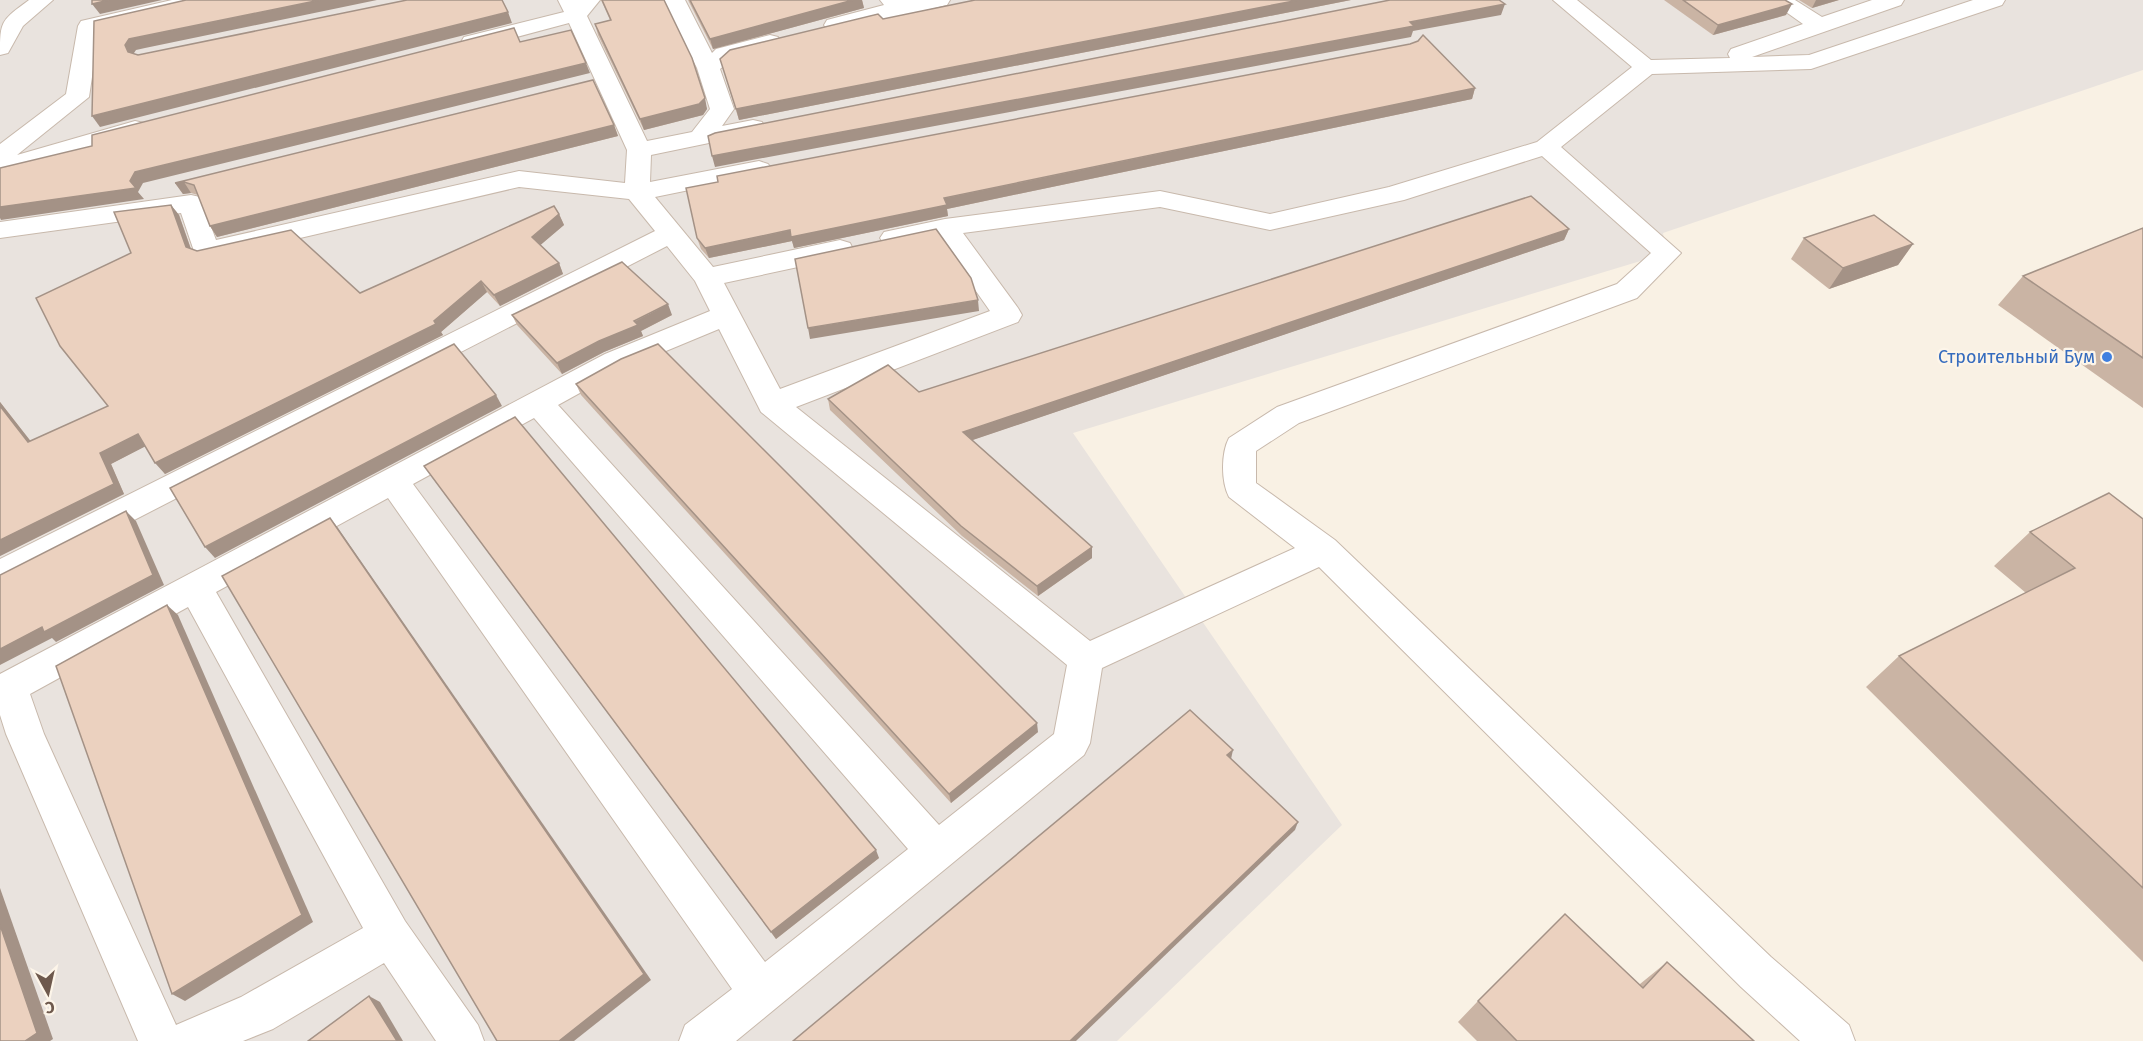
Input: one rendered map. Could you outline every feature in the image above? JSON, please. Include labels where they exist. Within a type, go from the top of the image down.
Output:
[{"type":"lane","points":[[0,48],[14,22],[42,0]]},
{"type":"lane","points":[[0,156],[77,97],[88,26],[199,0]]},
{"type":"lane","points":[[674,0],[708,68],[722,110],[700,138]]},
{"type":"lane","points":[[812,31],[900,3],[939,0]]},
{"type":"lane","points":[[1564,0],[1646,67]]},
{"type":"lane","points":[[1780,0],[1821,26]]},
{"type":"lane","points":[[1709,65],[1893,0]]},
{"type":"lane","points":[[1934,0],[1957,13]]},
{"type":"lane","points":[[707,277],[945,227],[1160,199],[1270,222],[1395,194],[1546,147],[1646,67],[1812,62],[1994,0]]},
{"type":"lane","points":[[450,48],[578,5],[595,82],[639,150],[637,192],[707,277],[772,404],[1086,659]]},
{"type":"lane","points":[[708,68],[724,54],[790,37]]},
{"type":"lane","points":[[0,168],[83,141],[152,124]]},
{"type":"lane","points":[[639,150],[770,124]]},
{"type":"lane","points":[[1546,147],[1667,253],[1627,291],[1288,415],[1240,446],[1240,488],[1323,550],[1756,972],[1833,1041]]},
{"type":"lane","points":[[0,229],[191,203],[206,251],[519,179],[637,192],[777,166]]},
{"type":"lane","points":[[0,229],[194,181]]},
{"type":"lane","points":[[772,404],[1008,315],[945,227]]},
{"type":"lane","points":[[0,574],[670,233]]},
{"type":"lane","points":[[160,1041],[5,690],[615,361],[727,315]]},
{"type":"lane","points":[[538,402],[936,851]]},
{"type":"lane","points":[[393,481],[761,993]]},
{"type":"lane","points":[[1086,659],[1323,550]]},
{"type":"lane","points":[[195,587],[390,936],[462,1041]]},
{"type":"lane","points":[[701,1041],[1071,743],[1086,659]]},
{"type":"lane","points":[[191,1041],[257,1013],[390,936]]},
{"type":"shaded area","points":[[0,0],[2143,0],[2143,70],[1663,233],[1667,253],[1073,433],[1342,825],[1117,1041],[0,1041]]},
{"type":"building","points":[[92,0],[109,0],[92,4]]},
{"type":"building","points":[[186,0],[320,0],[129,39],[125,45],[128,52],[138,55],[407,0],[502,0],[508,12],[92,116],[94,21]]},
{"type":"building","points":[[602,0],[664,0],[692,58],[705,98],[699,104],[640,119],[595,24],[611,20]]},
{"type":"building","points":[[690,0],[853,0],[710,39]]},
{"type":"building","points":[[975,0],[1299,0],[736,109],[720,59],[730,50],[878,14],[883,19]]},
{"type":"building","points":[[1390,0],[1499,0],[1505,4],[1410,22],[1414,26],[712,156],[708,136],[715,133]]},
{"type":"building","points":[[1683,0],[1785,0],[1792,4],[1718,25]]},
{"type":"building","points":[[514,28],[520,42],[571,30],[586,63],[135,172],[130,181],[136,188],[0,207],[0,168],[92,146],[92,135]]},
{"type":"building","points":[[1423,35],[1475,88],[944,198],[947,205],[791,237],[790,230],[705,248],[697,238],[686,188],[718,182],[717,176],[1410,44],[1418,41]]},
{"type":"building","points":[[593,80],[614,125],[210,226],[194,185],[184,182],[175,183]]},
{"type":"building","points":[[1531,196],[1569,229],[963,432],[1092,547],[1037,586],[961,526],[828,399],[888,365],[919,392]]},
{"type":"building","points":[[171,205],[186,247],[197,251],[291,230],[360,293],[554,206],[559,214],[532,237],[559,263],[494,295],[481,281],[434,321],[436,324],[155,463],[138,434],[100,453],[114,484],[0,540],[0,406],[28,442],[108,406],[60,346],[36,298],[131,253],[114,212]]},
{"type":"building","points":[[1874,215],[1913,244],[1843,268],[1804,238]]},
{"type":"building","points":[[2143,228],[2143,358],[2023,276]]},
{"type":"building","points":[[936,229],[971,278],[978,300],[808,328],[795,259]]},
{"type":"building","points":[[622,262],[668,304],[634,321],[638,325],[599,341],[557,363],[512,315]]},
{"type":"building","points":[[454,344],[496,395],[205,547],[170,488]]},
{"type":"building","points":[[658,344],[1037,723],[949,794],[576,384],[621,359]]},
{"type":"building","points":[[515,417],[876,850],[771,932],[424,466]]},
{"type":"building","points":[[2109,493],[2143,519],[2143,888],[1899,656],[2075,568],[2030,532]]},
{"type":"building","points":[[126,511],[153,575],[44,632],[42,627],[0,649],[0,575]]},
{"type":"building","points":[[330,518],[644,974],[559,1041],[497,1041],[222,576]]},
{"type":"building","points":[[167,605],[302,915],[172,994],[56,666]]},
{"type":"building","points":[[1190,710],[1233,750],[1227,755],[1298,822],[1070,1041],[793,1041]]},
{"type":"building","points":[[1565,914],[1643,988],[1667,962],[1754,1041],[1517,1041],[1478,1001]]},
{"type":"building","points":[[0,925],[37,1033],[25,1041],[0,1041]]},
{"type":"building","points":[[369,996],[397,1041],[308,1041]]},
{"type":"place","name":"Строительный Бум","points":[[2107,357]]}]
